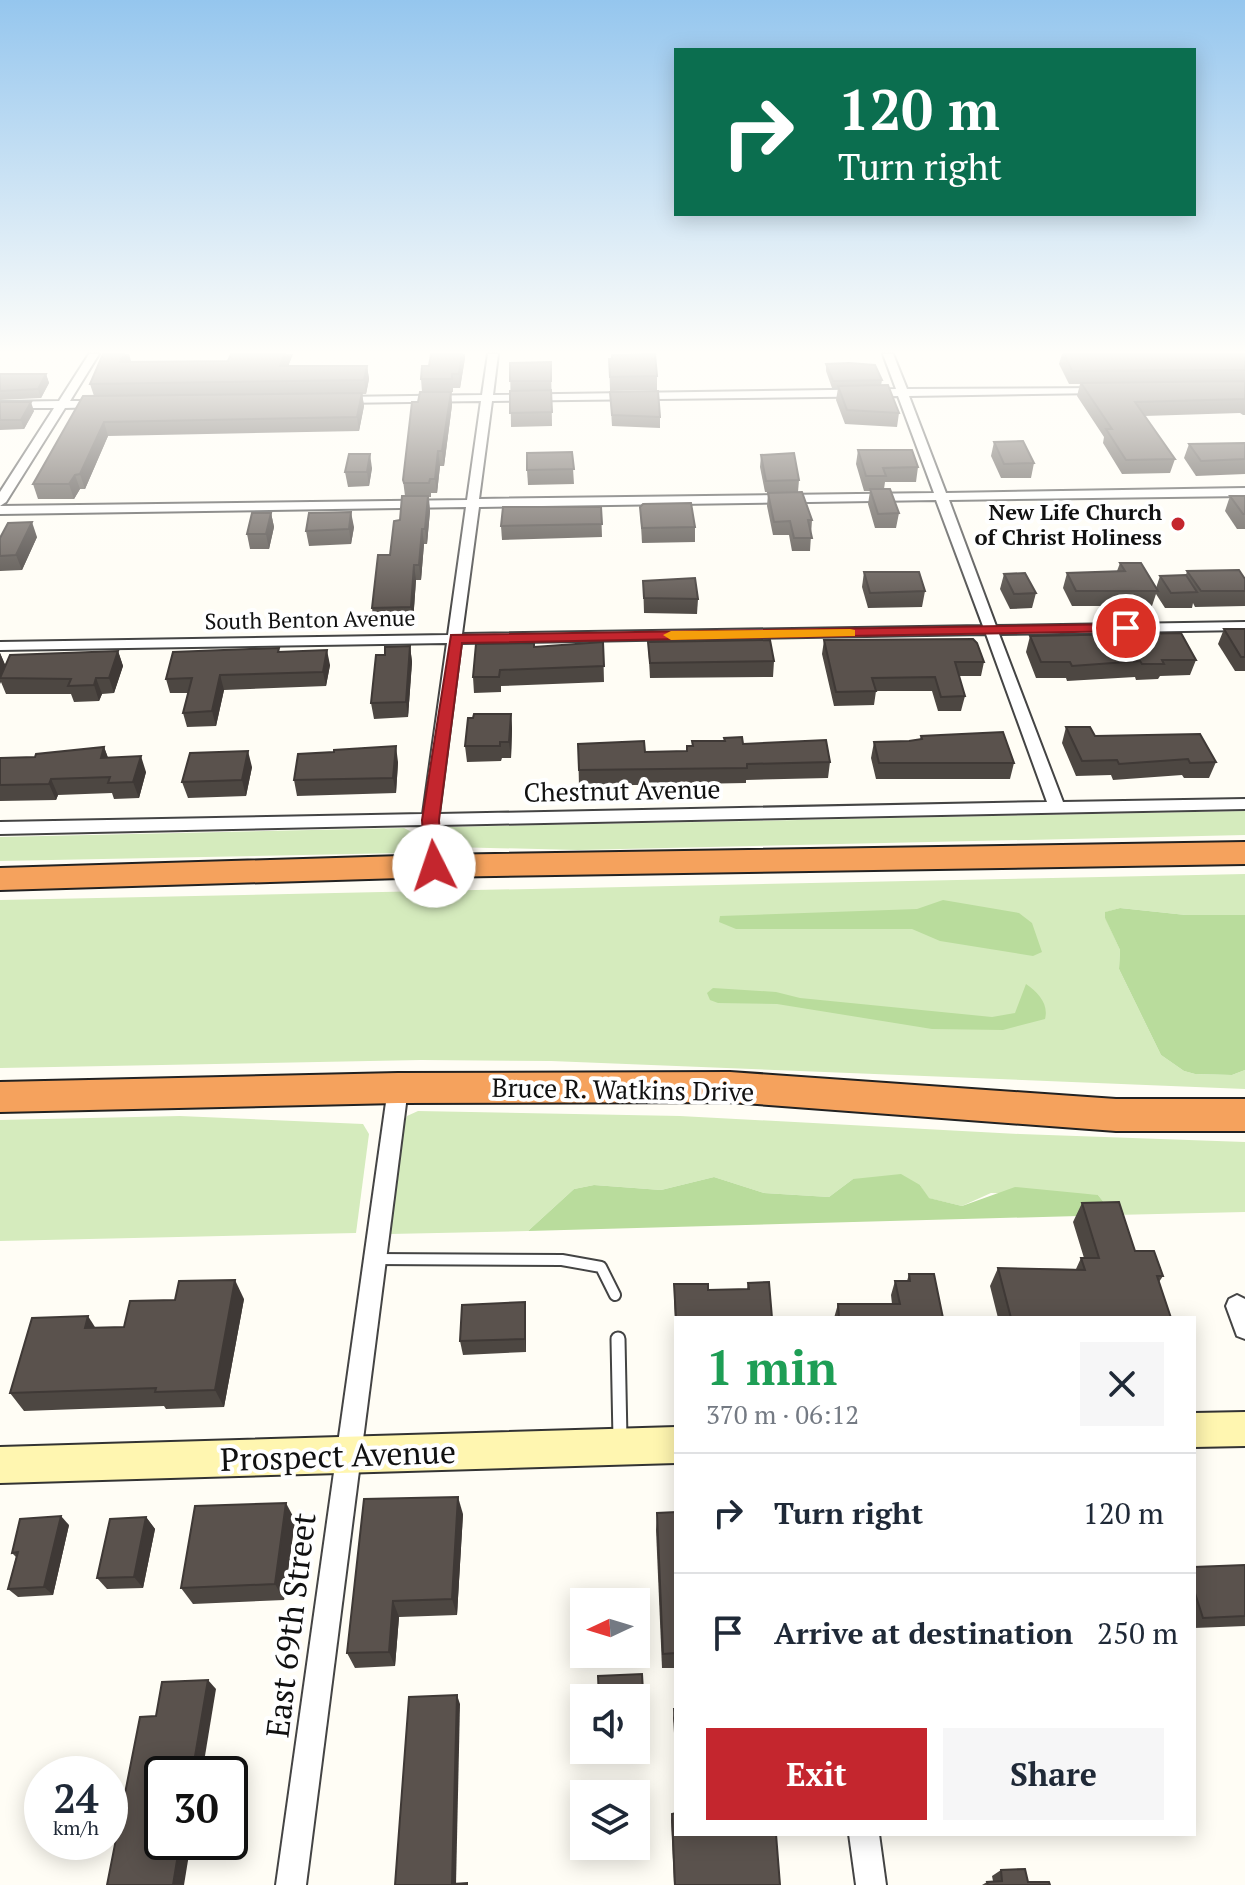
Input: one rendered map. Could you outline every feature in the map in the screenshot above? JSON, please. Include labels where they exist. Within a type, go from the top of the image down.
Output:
[{"type":"highway","points":[[0,879],[434,866],[1245,853]]},
{"type":"highway","name":"Bruce R. Watkins Drive","points":[[0,1097],[398,1088],[730,1087],[1116,1115],[1245,1115]]},
{"type":"main road","points":[[1196,1430],[1245,1429]]},
{"type":"main road","name":"Prospect Avenue","points":[[0,1465],[674,1445]]},
{"type":"street","points":[[0,502],[39,442]]},
{"type":"street","points":[[434,866],[430,820],[481,442]]},
{"type":"street","points":[[920,442],[1057,807]]},
{"type":"street","points":[[0,510],[1245,492]]},
{"type":"street","name":"South Benton Avenue","points":[[0,646],[1245,626]]},
{"type":"street","name":"Chestnut Avenue","points":[[0,828],[1245,804]]},
{"type":"street","name":"East 69th Street","points":[[291,1885],[398,1088]]},
{"type":"street","points":[[1237,1306],[1245,1328]]},
{"type":"street","points":[[864,1836],[871,1885]]},
{"type":"lane","points":[[374,1259],[562,1260],[601,1267],[615,1295]]},
{"type":"lane","points":[[618,1339],[620,1446]]},
{"type":"green space","points":[[1245,811],[1245,835],[578,850],[450,847],[441,835],[444,828],[449,827]]},
{"type":"green space","points":[[404,828],[414,833],[410,849],[401,853],[0,861],[0,837]]},
{"type":"green space","points":[[1245,874],[1245,915],[1186,915],[1120,908],[1106,912],[1105,917],[1120,950],[1119,969],[1161,1055],[1184,1071],[1195,1074],[1232,1075],[1245,1070],[1245,1089],[551,1061],[421,1060],[0,1068],[0,900]]},
{"type":"green space","points":[[943,900],[1019,913],[1032,923],[1042,952],[1033,956],[940,941],[912,929],[736,929],[719,922],[720,916],[917,909]]},
{"type":"green space","points":[[1120,908],[1186,915],[1245,915],[1245,1070],[1232,1075],[1195,1074],[1184,1071],[1161,1055],[1119,969],[1120,950],[1105,912]]},
{"type":"green space","points":[[1026,984],[1042,999],[1045,1019],[1003,1030],[932,1029],[777,1004],[718,1003],[710,1000],[707,993],[713,988],[776,992],[800,998],[992,1017],[1015,1013]]},
{"type":"green space","points":[[418,1111],[680,1116],[1245,1142],[1245,1212],[1114,1215],[1098,1195],[991,1193],[962,1206],[928,1198],[920,1185],[853,1179],[829,1197],[764,1193],[714,1177],[661,1190],[594,1185],[574,1189],[528,1231],[389,1234],[403,1125],[407,1116]]},
{"type":"green space","points":[[180,1116],[363,1124],[369,1134],[356,1233],[0,1241],[0,1120]]},
{"type":"green space","points":[[901,1174],[920,1185],[929,1198],[962,1206],[1015,1187],[1098,1195],[1114,1215],[528,1231],[574,1189],[594,1185],[661,1190],[714,1177],[764,1193],[829,1197],[853,1179]]},
{"type":"building","points":[[57,442],[95,442],[80,474],[75,475],[69,484],[33,484]]},
{"type":"building","points":[[407,442],[443,442],[442,451],[438,451],[435,479],[430,479],[429,483],[404,483]]},
{"type":"building","points":[[994,442],[1023,442],[1034,463],[1004,464]]},
{"type":"building","points":[[1114,442],[1163,442],[1175,459],[1126,460]]},
{"type":"building","points":[[1245,443],[1245,459],[1201,461],[1189,444]]},
{"type":"building","points":[[858,450],[912,450],[918,467],[883,468],[886,476],[866,476]]},
{"type":"building","points":[[572,452],[574,469],[527,470],[527,453]]},
{"type":"building","points":[[794,453],[799,480],[766,481],[761,455]]},
{"type":"building","points":[[349,454],[370,454],[367,472],[345,472]]},
{"type":"building","points":[[870,489],[890,489],[899,513],[878,514]]},
{"type":"building","points":[[802,492],[812,520],[808,520],[812,538],[794,538],[790,521],[774,522],[768,493]]},
{"type":"building","points":[[402,496],[428,496],[419,565],[414,565],[411,607],[372,608],[378,555],[390,555],[394,521],[400,520]]},
{"type":"building","points":[[1230,496],[1245,496],[1245,514],[1243,514]]},
{"type":"building","points":[[691,503],[695,527],[642,528],[640,507],[643,504]]},
{"type":"building","points":[[503,507],[601,507],[602,524],[501,526]]},
{"type":"building","points":[[351,512],[349,529],[306,531],[309,513]]},
{"type":"building","points":[[252,513],[271,513],[266,534],[247,534]]},
{"type":"building","points":[[32,522],[16,555],[0,556],[0,538],[8,523]]},
{"type":"building","points":[[1120,563],[1141,563],[1158,591],[1076,591],[1067,573],[1125,571]]},
{"type":"building","points":[[1239,570],[1245,579],[1245,591],[1201,591],[1187,571]]},
{"type":"building","points":[[864,572],[919,572],[925,591],[870,593]]},
{"type":"building","points":[[1025,573],[1036,593],[1014,594],[1004,574]]},
{"type":"building","points":[[1186,575],[1197,592],[1171,593],[1160,576]]},
{"type":"building","points":[[695,578],[698,599],[644,598],[643,581]]},
{"type":"building","points":[[1224,629],[1245,629],[1245,657],[1241,657]]},
{"type":"building","points":[[1181,633],[1196,660],[1162,660],[1164,664],[1142,664],[1140,661],[1072,666],[1070,662],[1041,662],[1030,636]]},
{"type":"building","points":[[973,639],[984,662],[955,662],[965,696],[941,697],[935,677],[872,678],[876,691],[836,692],[824,640]]},
{"type":"building","points":[[770,640],[774,661],[650,663],[648,642]]},
{"type":"building","points":[[603,642],[604,666],[500,670],[499,677],[473,677],[476,644],[534,643],[534,647]]},
{"type":"building","points":[[410,646],[406,702],[371,703],[376,655],[385,655],[385,647]]},
{"type":"building","points":[[279,648],[278,652],[327,650],[323,672],[220,675],[212,711],[183,713],[192,678],[166,679],[173,652]]},
{"type":"building","points":[[118,651],[109,678],[96,678],[94,685],[68,686],[71,679],[0,678],[10,655]]},
{"type":"building","points":[[474,714],[511,714],[509,742],[500,742],[500,746],[465,746],[468,718],[473,718]]},
{"type":"building","points":[[1066,727],[1090,727],[1095,736],[1200,734],[1216,762],[1190,763],[1188,759],[1119,764],[1117,760],[1082,761]]},
{"type":"building","points":[[1003,732],[1014,763],[879,763],[874,742],[909,741],[922,739],[921,736]]},
{"type":"building","points":[[742,737],[743,744],[826,740],[830,762],[747,764],[747,768],[579,770],[578,744],[644,741],[645,752],[687,751],[687,746],[693,746],[692,741],[725,741],[724,738]]},
{"type":"building","points":[[396,746],[393,778],[294,780],[298,754]]},
{"type":"building","points":[[104,747],[101,758],[141,756],[133,782],[108,783],[110,777],[51,779],[49,784],[0,785],[0,758],[35,757],[36,754]]},
{"type":"building","points":[[248,751],[242,780],[182,782],[190,753]]},
{"type":"building","points":[[1119,1202],[1135,1251],[1154,1251],[1163,1276],[1157,1276],[1170,1316],[1010,1316],[998,1268],[1085,1270],[1081,1258],[1099,1258],[1082,1203]]},
{"type":"building","points":[[909,1274],[934,1274],[943,1316],[839,1316],[838,1304],[900,1304],[895,1281],[910,1281]]},
{"type":"building","points":[[235,1280],[215,1390],[155,1392],[156,1388],[10,1393],[32,1318],[88,1316],[85,1328],[124,1327],[130,1301],[175,1300],[179,1281]]},
{"type":"building","points":[[769,1282],[772,1316],[676,1316],[674,1284],[708,1284],[708,1290],[749,1289],[748,1283]]},
{"type":"building","points":[[525,1302],[525,1339],[460,1341],[462,1305]]},
{"type":"building","points":[[458,1497],[452,1599],[393,1601],[389,1652],[347,1653],[364,1499]]},
{"type":"building","points":[[286,1503],[275,1584],[181,1588],[195,1506]]},
{"type":"building","points":[[674,1512],[674,1653],[663,1654],[657,1513]]},
{"type":"building","points":[[61,1516],[44,1587],[8,1589],[18,1552],[12,1553],[20,1519]]},
{"type":"building","points":[[146,1517],[134,1577],[97,1578],[110,1519]]},
{"type":"building","points":[[1245,1565],[1245,1616],[1203,1618],[1196,1596],[1196,1567]]},
{"type":"building","points":[[642,1674],[643,1684],[598,1684],[598,1676]]},
{"type":"building","points":[[208,1680],[195,1756],[144,1756],[144,1860],[177,1860],[173,1885],[107,1885],[112,1860],[128,1860],[128,1778],[140,1717],[156,1716],[162,1682]]},
{"type":"building","points":[[457,1695],[452,1884],[467,1885],[395,1885],[409,1697]]},
{"type":"building","points":[[672,1814],[674,1836],[776,1836],[780,1885],[675,1885]]},
{"type":"building","points":[[1025,1869],[1028,1882],[1049,1882],[1050,1885],[988,1885],[987,1882],[1002,1881],[1001,1870]]},
{"type":"slow traffic","points":[[671,635],[850,633]]},
{"type":"place","name":"New Life Church of Christ Holiness","points":[[1178,524]]},
{"type":"route","points":[[434,866],[430,820],[456,638],[1126,628]]}]
